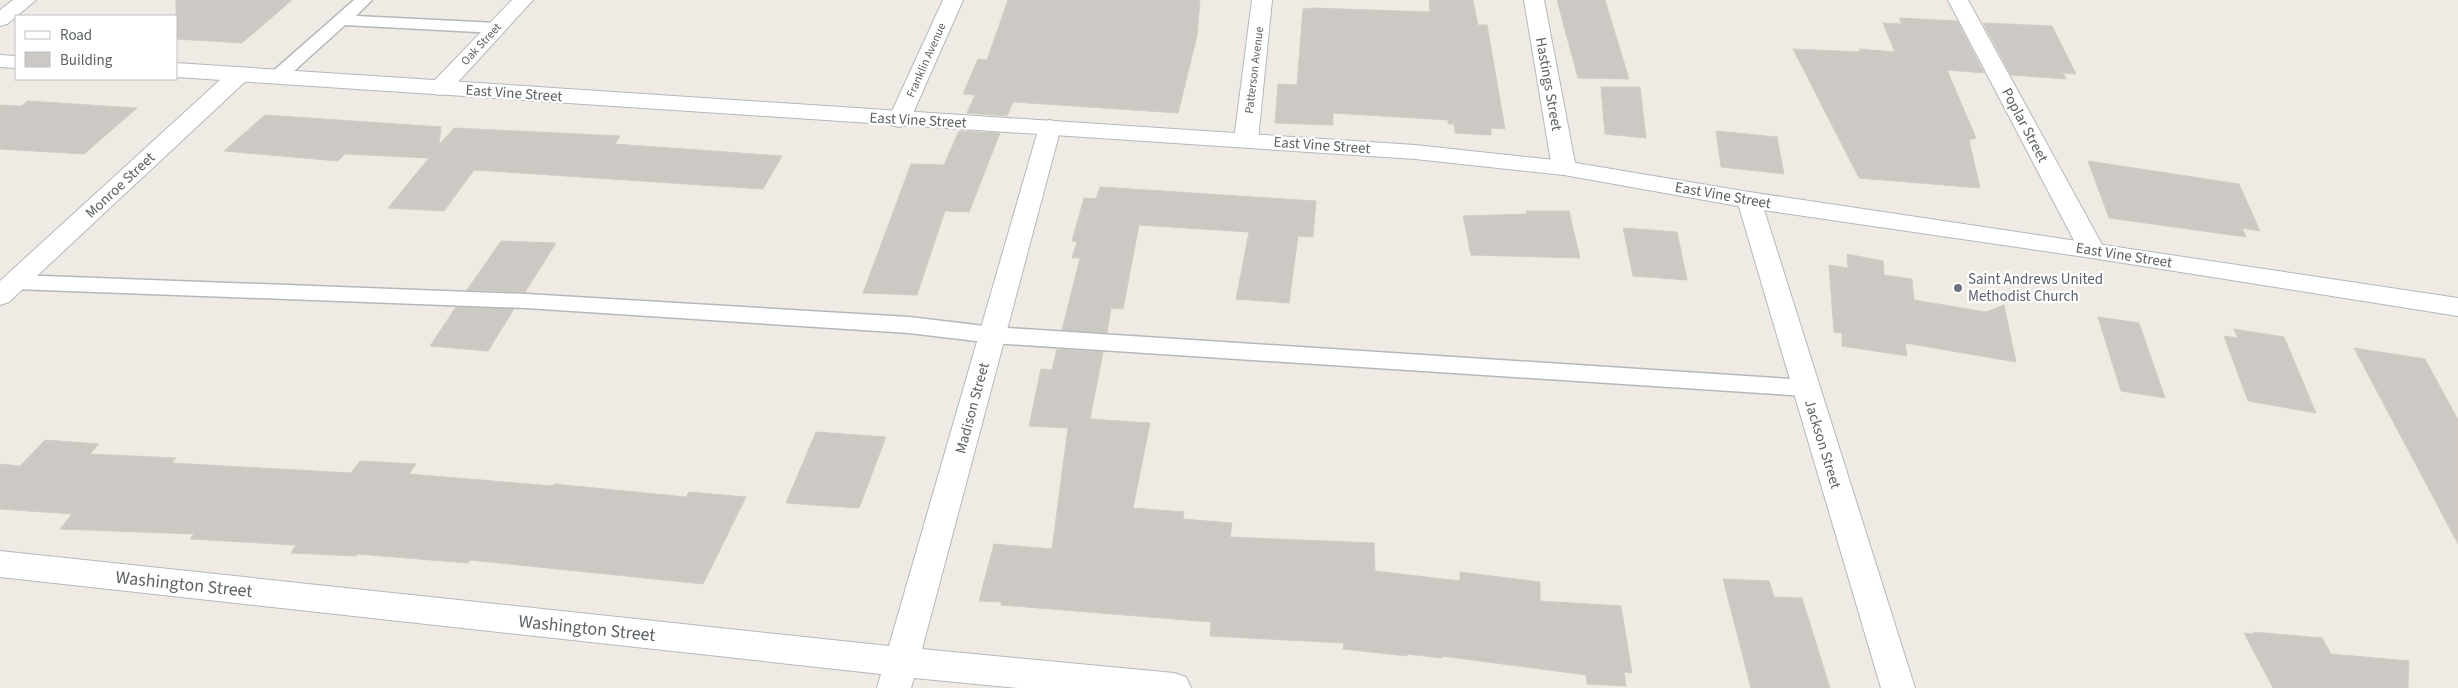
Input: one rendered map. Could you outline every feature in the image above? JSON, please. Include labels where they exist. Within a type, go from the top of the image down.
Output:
[{"type":"street","points":[[0,20],[26,0]]},
{"type":"street","name":"Oak Street","points":[[440,88],[523,0]]},
{"type":"street","name":"Franklin Avenue","points":[[899,120],[953,0]]},
{"type":"street","name":"Patterson Avenue","points":[[1246,140],[1262,0]]},
{"type":"street","name":"Hastings Street","points":[[1534,0],[1564,168]]},
{"type":"street","name":"Poplar Street","points":[[1958,0],[2092,250]]},
{"type":"street","points":[[0,61],[15,62]]},
{"type":"street","name":"East Vine Street","points":[[178,70],[899,120],[1050,127],[1415,152],[1564,168],[1749,200],[2092,250],[2458,307]]},
{"type":"street","name":"Monroe Street","points":[[8,289],[240,74]]},
{"type":"street","name":"Madison Street","points":[[898,675],[1050,127]]},
{"type":"street","name":"Jackson Street","points":[[1749,200],[1898,688]]},
{"type":"street","name":"Washington Street","points":[[0,564],[898,675],[1174,688]]},
{"type":"lane","points":[[277,77],[364,0]]},
{"type":"lane","points":[[341,20],[496,28]]},
{"type":"lane","points":[[8,289],[526,301],[909,325],[992,335],[1806,388]]},
{"type":"building","points":[[176,0],[292,0],[242,43],[178,39],[178,15],[176,15]]},
{"type":"building","points":[[1008,0],[1200,0],[1197,36],[1178,113],[1013,102],[1007,116],[967,113],[975,95],[963,94],[978,59],[987,60]]},
{"type":"building","points":[[1429,0],[1473,0],[1478,25],[1487,25],[1505,129],[1491,128],[1491,135],[1455,133],[1454,124],[1448,124],[1448,120],[1333,113],[1333,125],[1275,123],[1278,84],[1297,85],[1303,9],[1430,12]]},
{"type":"building","points":[[1557,0],[1605,0],[1629,79],[1578,78]]},
{"type":"building","points":[[1899,18],[1957,21],[1984,73],[1947,70],[1976,138],[1969,140],[1980,188],[1859,178],[1793,49],[1860,52],[1859,49],[1895,52],[1883,23],[1902,24]]},
{"type":"building","points":[[1983,23],[2052,26],[2076,74],[2063,73],[2066,79],[2011,75]]},
{"type":"building","points":[[1601,87],[1640,87],[1646,138],[1605,134]]},
{"type":"building","points":[[27,101],[137,108],[84,154],[0,149],[0,105],[22,106]]},
{"type":"building","points":[[265,115],[441,127],[439,145],[454,128],[620,136],[615,144],[782,156],[763,189],[474,170],[444,211],[388,208],[429,158],[345,154],[338,161],[224,151]]},
{"type":"building","points":[[959,131],[1000,133],[969,212],[945,211],[917,295],[863,293],[911,164],[944,165]]},
{"type":"building","points":[[1716,131],[1777,137],[1784,174],[1721,167]]},
{"type":"building","points":[[2088,161],[2239,184],[2260,231],[2242,228],[2246,237],[2109,218]]},
{"type":"building","points":[[1100,187],[1316,201],[1313,237],[1298,236],[1289,303],[1236,299],[1249,232],[1139,225],[1123,309],[1111,308],[1107,333],[1062,330],[1080,258],[1072,258],[1077,242],[1072,241],[1084,198],[1096,199]]},
{"type":"building","points":[[1526,211],[1569,211],[1580,258],[1471,255],[1463,216],[1527,214]]},
{"type":"building","points":[[1623,228],[1677,232],[1687,280],[1633,276]]},
{"type":"building","points":[[501,241],[556,243],[525,292],[467,290]]},
{"type":"building","points":[[1847,254],[1883,261],[1884,275],[1912,279],[1914,300],[1986,312],[2004,305],[2016,362],[1905,343],[1907,356],[1842,346],[1842,333],[1834,332],[1829,265],[1848,268]]},
{"type":"building","points":[[456,307],[514,309],[488,351],[430,346]]},
{"type":"building","points":[[2098,317],[2139,323],[2165,398],[2121,391]]},
{"type":"building","points":[[2234,329],[2284,337],[2316,413],[2248,401],[2224,336],[2238,338]]},
{"type":"building","points":[[2354,348],[2425,359],[2458,420],[2458,544]]},
{"type":"building","points":[[1057,349],[1103,352],[1090,419],[1150,423],[1133,508],[1184,512],[1183,519],[1232,523],[1230,537],[1374,543],[1375,571],[1460,581],[1460,572],[1540,582],[1540,601],[1621,606],[1632,673],[1624,672],[1626,686],[1587,684],[1586,675],[1442,656],[1442,658],[1407,654],[1407,656],[1343,649],[1344,643],[1210,636],[1211,622],[1001,605],[1001,602],[979,601],[994,544],[1052,549],[1068,428],[1029,426],[1041,369],[1052,370]]},
{"type":"building","points":[[816,432],[886,437],[859,508],[786,503]]},
{"type":"building","points":[[45,440],[99,444],[90,454],[176,458],[172,463],[351,473],[360,461],[416,464],[409,474],[553,486],[554,484],[686,497],[689,492],[746,497],[703,584],[470,560],[468,563],[357,554],[356,556],[291,553],[296,545],[190,539],[194,534],[60,529],[72,514],[0,509],[0,464],[20,466]]},
{"type":"building","points":[[1723,579],[1769,581],[1774,597],[1802,598],[1830,688],[1751,688]]},
{"type":"building","points":[[2253,632],[2322,638],[2331,654],[2409,661],[2408,688],[2273,688],[2244,633],[2255,634]]},
{"type":"place","name":"Saint Andrews United Methodist Church","points":[[1958,288]]}]
